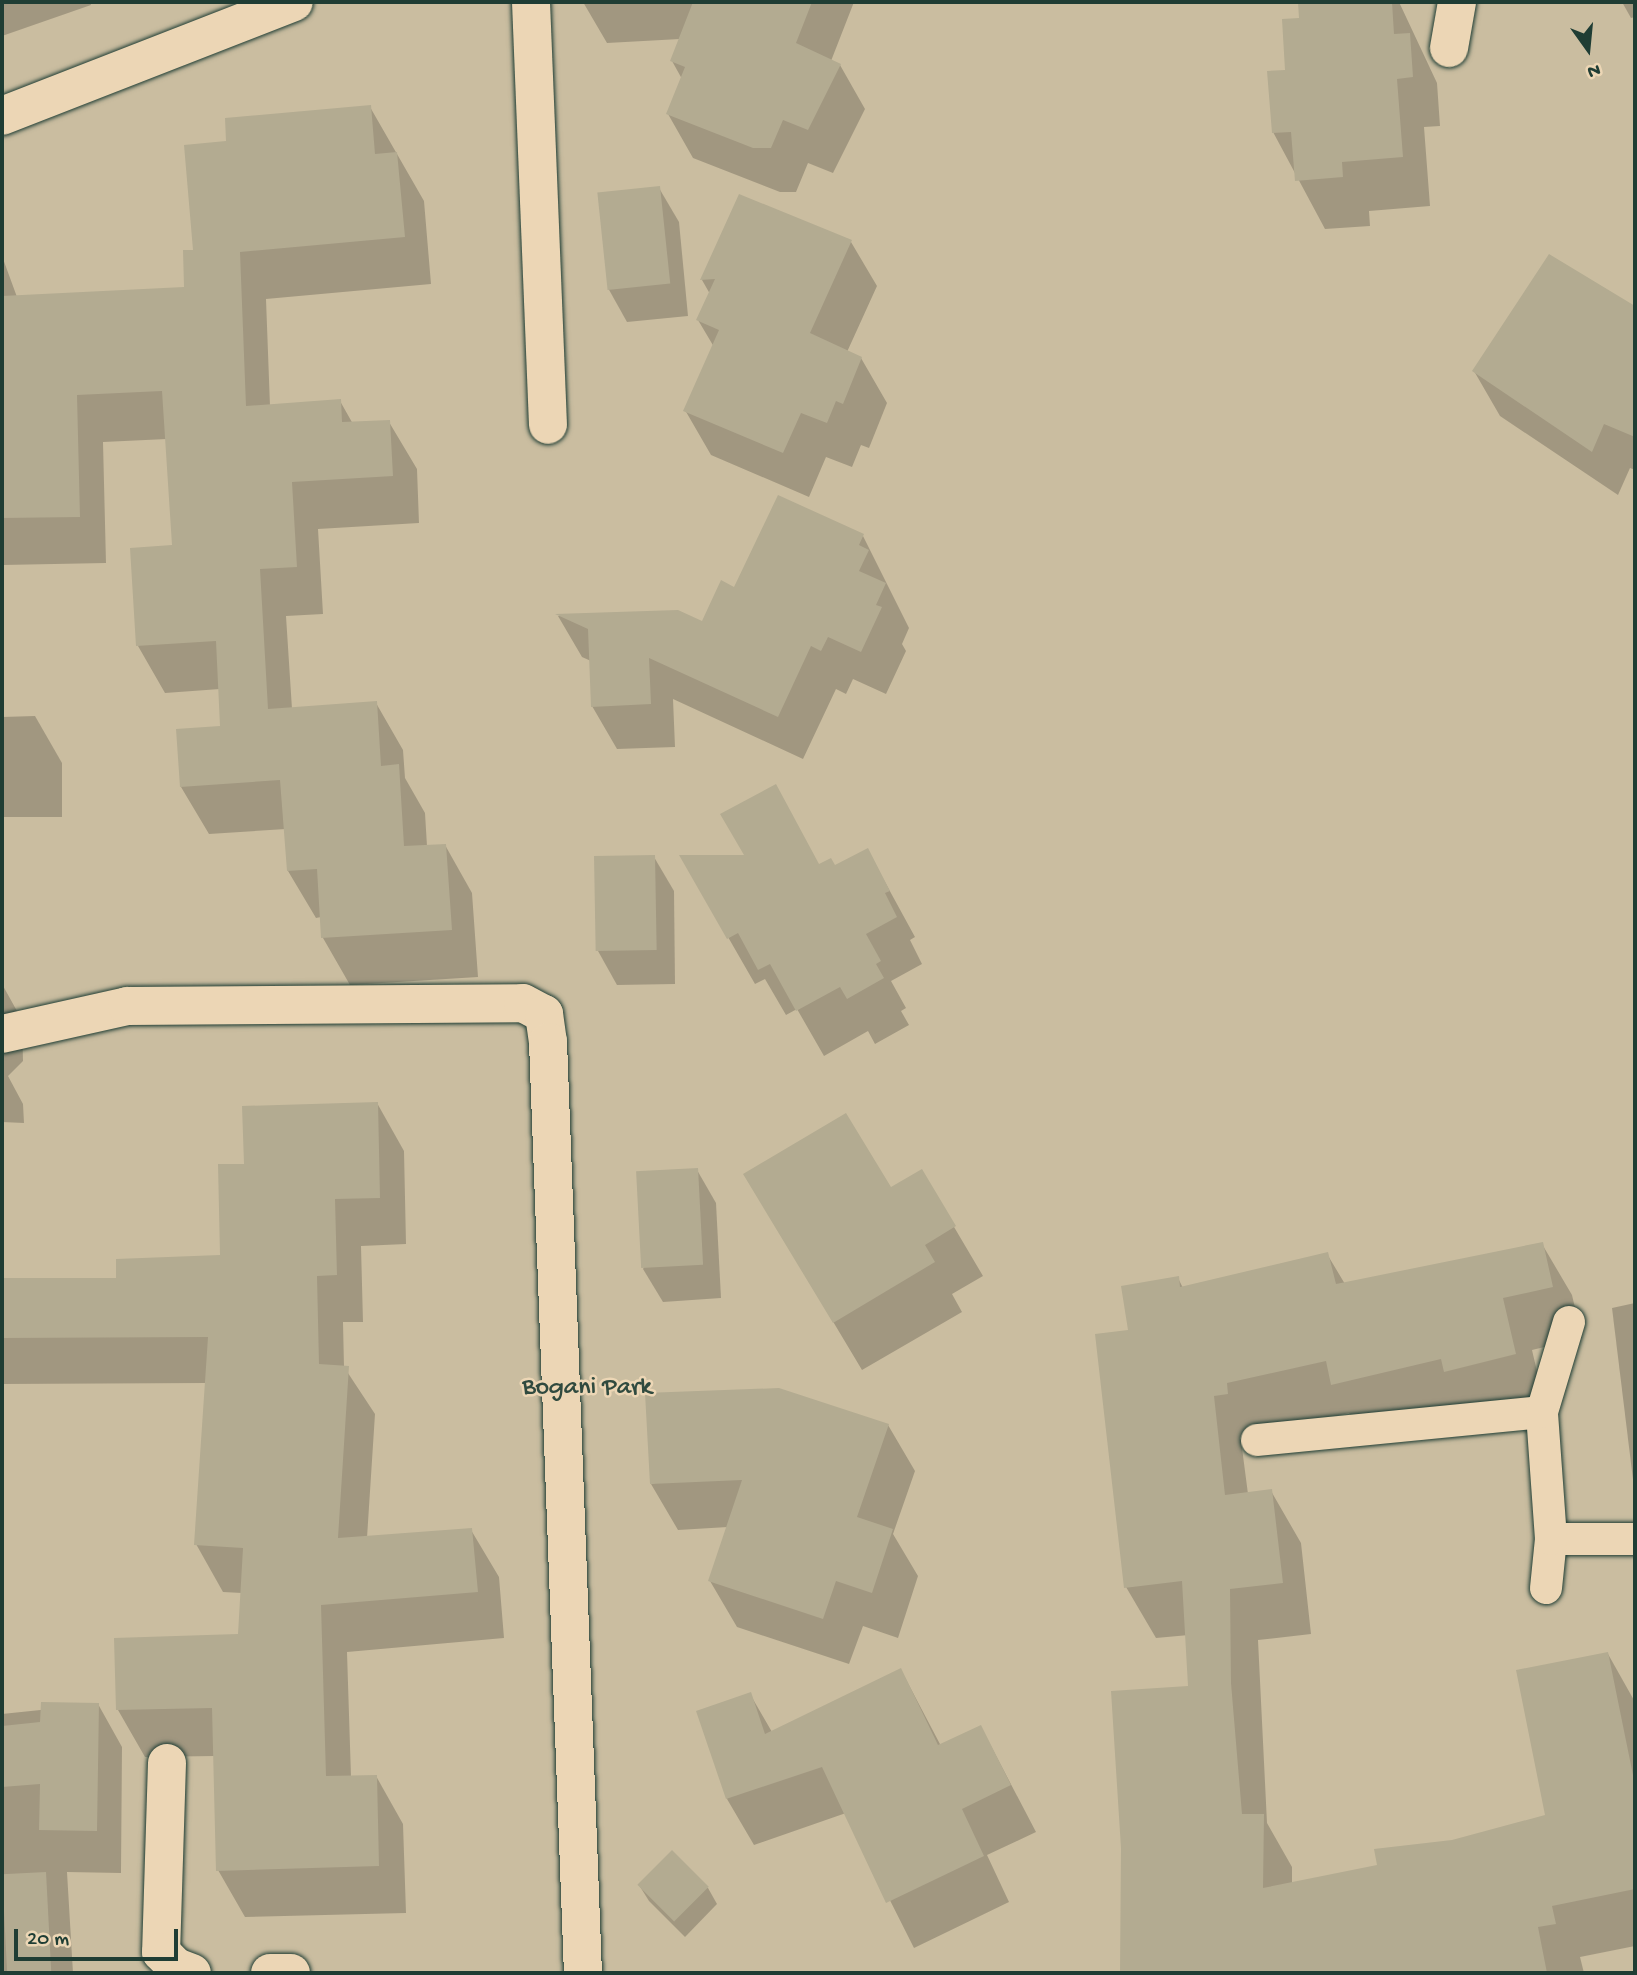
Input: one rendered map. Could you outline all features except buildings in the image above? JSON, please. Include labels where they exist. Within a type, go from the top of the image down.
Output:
[{"type":"street","points":[[2,116],[293,2]]},
{"type":"street","points":[[531,2],[548,425]]},
{"type":"street","points":[[1448,48],[1457,2]]},
{"type":"street","points":[[2,1034],[127,1006],[523,1003],[544,1014],[583,1973]]},
{"type":"street","points":[[167,1763],[161,1952],[176,1967],[192,1973]]},
{"type":"street","points":[[270,1973],[291,1973]]},
{"type":"lane","points":[[1546,1588],[1552,1539],[1542,1412],[1569,1322]]},
{"type":"lane","points":[[1257,1440],[1542,1412]]},
{"type":"lane","points":[[1552,1539],[1635,1539]]},
{"type":"green space","name":"Bogani Park","points":[[2,2],[1635,2],[1635,1973],[2,1973]]}]
